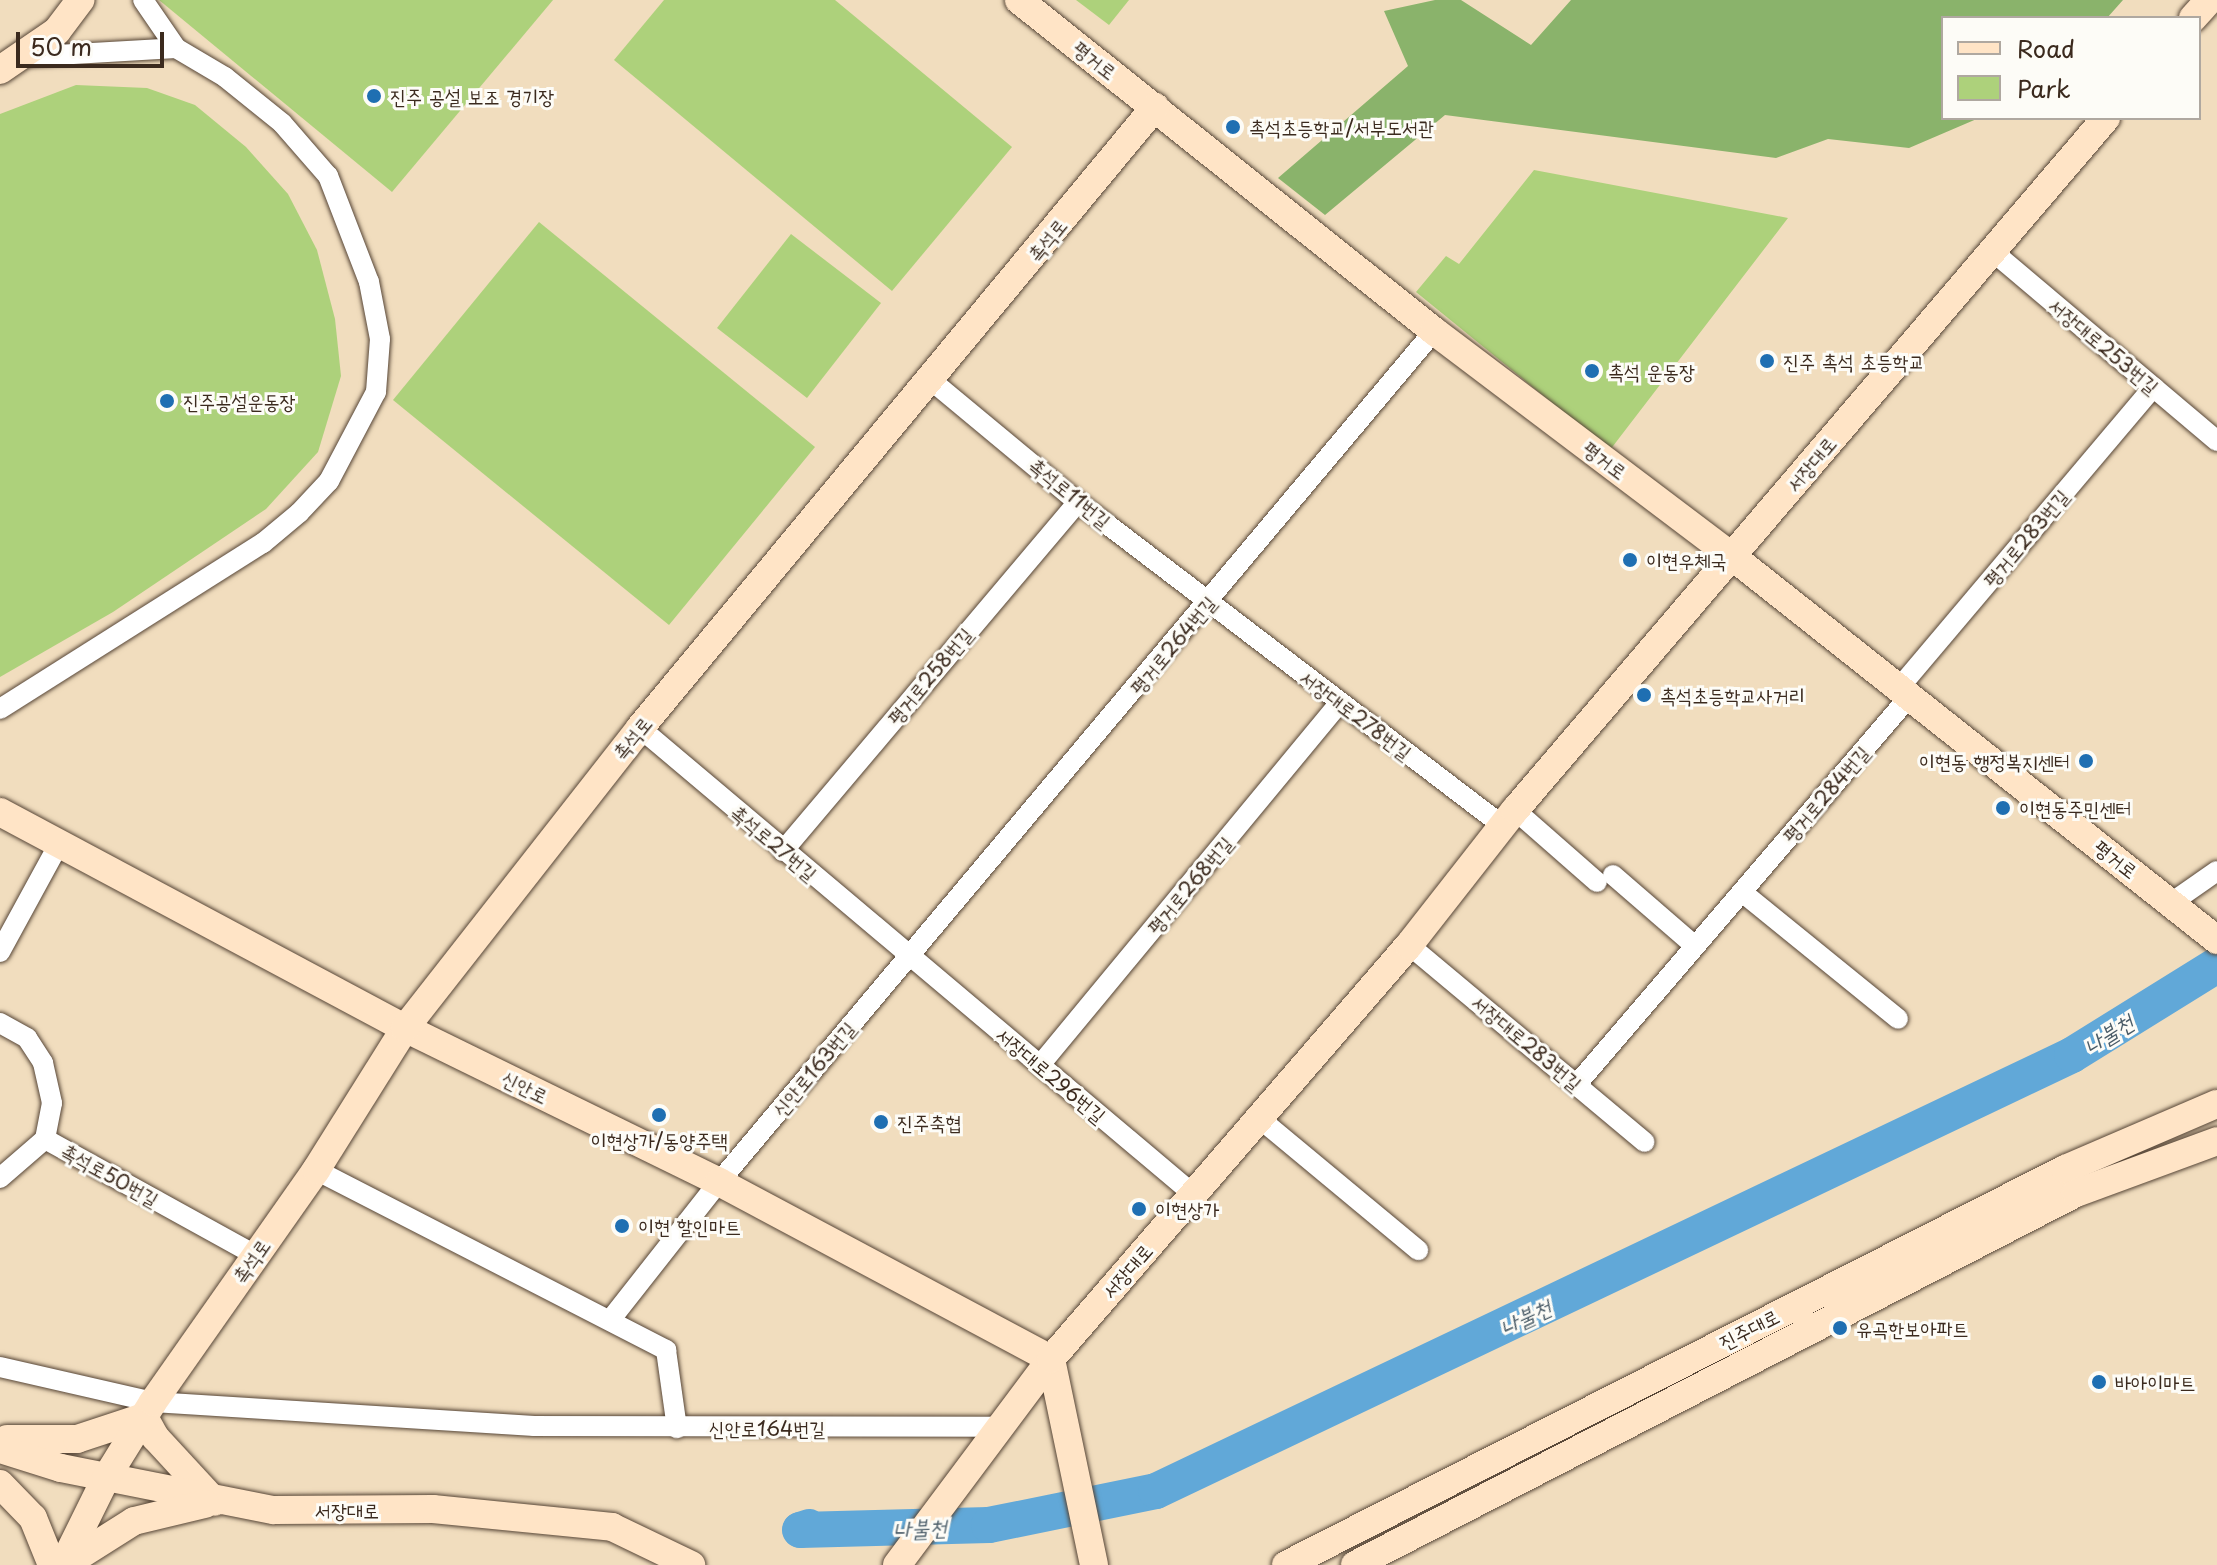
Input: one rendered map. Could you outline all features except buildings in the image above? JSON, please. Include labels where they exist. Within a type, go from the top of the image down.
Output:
[{"type":"street","points":[[11,63],[57,31],[80,0]]},
{"type":"street","points":[[0,709],[263,543],[299,513],[329,481],[376,392],[380,339],[369,282],[328,176],[282,123],[225,77],[176,48],[143,0]]},
{"type":"street","name":"평거로","points":[[1019,0],[1434,331],[1733,557],[2217,940]]},
{"type":"street","points":[[2195,16],[2209,0]]},
{"type":"street","points":[[11,63],[176,48]]},
{"type":"street","name":"촉석로","points":[[64,1565],[106,1478],[149,1410],[316,1170],[405,1028],[640,728],[932,381],[1155,107]]},
{"type":"street","name":"서장대로","points":[[897,1565],[1051,1359],[1409,945],[1509,818],[2104,120]]},
{"type":"street","name":"서장대로253번길","points":[[1991,250],[2217,441]]},
{"type":"street","name":"평거로264번길","points":[[909,956],[1211,601],[1434,331]]},
{"type":"street","name":"촉석로11번길","points":[[932,381],[1078,502],[1211,601]]},
{"type":"street","name":"평거로283번길","points":[[1904,693],[2153,387]]},
{"type":"street","name":"평거로258번길","points":[[783,851],[1078,502]]},
{"type":"street","name":"서장대로278번길","points":[[1211,601],[1339,704],[1509,818]]},
{"type":"street","name":"평거로284번길","points":[[1577,1084],[1742,892],[1904,693]]},
{"type":"street","name":"평거로268번길","points":[[1040,1065],[1339,704]]},
{"type":"street","name":"촉석로27번길","points":[[640,728],[909,956]]},
{"type":"street","name":"신안로","points":[[0,812],[405,1028],[719,1182],[1051,1359]]},
{"type":"street","points":[[1509,818],[1605,878],[1695,946]]},
{"type":"street","points":[[0,952],[60,842]]},
{"type":"street","points":[[2181,911],[2217,871]]},
{"type":"street","points":[[1742,892],[1898,1019]]},
{"type":"street","name":"서장대로283번길","points":[[1409,945],[1645,1142]]},
{"type":"street","name":"서장대로296번길","points":[[909,956],[1193,1194]]},
{"type":"street","name":"신안로163번길","points":[[719,1182],[909,956]]},
{"type":"street","name":"촉석로50번길","points":[[0,1023],[27,1038],[43,1063],[52,1103],[45,1139],[255,1255]]},
{"type":"street","name":"진주대로","points":[[1286,1565],[2065,1169],[2217,1104]]},
{"type":"street","points":[[1259,1118],[1418,1250]]},
{"type":"street","points":[[0,1178],[45,1139]]},
{"type":"street","name":"진주대로","points":[[1355,1565],[2076,1193],[2217,1141]]},
{"type":"street","points":[[0,1367],[149,1410],[534,1426],[677,1428],[666,1350],[611,1319],[316,1170]]},
{"type":"street","points":[[611,1319],[719,1182]]},
{"type":"street","points":[[1051,1359],[1062,1399],[1094,1565]]},
{"type":"street","points":[[0,1439],[77,1439],[149,1410]]},
{"type":"street","points":[[64,1565],[134,1521],[215,1502],[155,1437],[149,1410]]},
{"type":"street","name":"신안로164번길","points":[[677,1428],[999,1427]]},
{"type":"street","name":"서장대로","points":[[0,1449],[106,1478],[215,1502],[274,1510],[433,1509],[541,1516],[612,1527],[691,1565]]},
{"type":"street","points":[[0,1484],[33,1518],[52,1565]]},
{"type":"green space","name":"진주 공설 보조 경기장","points":[[159,0],[553,0],[392,192]]},
{"type":"green space","points":[[664,0],[835,0],[1012,147],[892,291],[614,60]]},
{"type":"green space","points":[[1076,0],[1129,0],[1109,25]]},
{"type":"green space","points":[[1435,0],[1461,0],[1531,45],[1571,0],[2123,0],[2109,16],[1941,16],[1941,120],[1974,120],[1909,148],[1828,139],[1776,158],[1445,115],[1325,215],[1278,178],[1408,66],[1384,11]]},
{"type":"green space","name":"진주공설운동장","points":[[76,85],[147,88],[195,105],[246,147],[288,194],[317,250],[335,319],[341,376],[318,452],[266,509],[113,612],[0,677],[0,114]]},
{"type":"green space","name":"촉석 운동장","points":[[1534,170],[1788,218],[1610,450],[1416,292],[1446,256],[1459,264]]},
{"type":"green space","points":[[539,222],[815,447],[669,625],[393,400]]},
{"type":"green space","points":[[791,234],[881,303],[807,398],[717,328]]},
{"type":"waterway","name":"나불천","points":[[809,1527],[800,1530],[989,1525],[1156,1491],[2072,1055],[2217,965]]},
{"type":"place","name":"진주 공설 보조 경기장","points":[[374,96]]},
{"type":"place","name":"촉석초등학교/서부도서관","points":[[1233,127]]},
{"type":"place","name":"진주 촉석 초등학교","points":[[1767,361]]},
{"type":"place","name":"촉석 운동장","points":[[1592,371]]},
{"type":"place","name":"진주공설운동장","points":[[167,401]]},
{"type":"place","name":"이현우체국","points":[[1630,560]]},
{"type":"place","name":"촉석초등학교사거리","points":[[1644,695]]},
{"type":"place","name":"이현동 행정복지센터","points":[[2086,761]]},
{"type":"place","name":"이현동주민센터","points":[[2003,808]]},
{"type":"place","name":"이현상가/동양주택","points":[[659,1115]]},
{"type":"place","name":"진주축협","points":[[881,1122]]},
{"type":"place","name":"이현상가","points":[[1139,1209]]},
{"type":"place","name":"이현 할인마트","points":[[622,1226]]},
{"type":"place","name":"유곡한보아파트","points":[[1840,1328]]},
{"type":"place","name":"바아이마트","points":[[2099,1382]]}]
